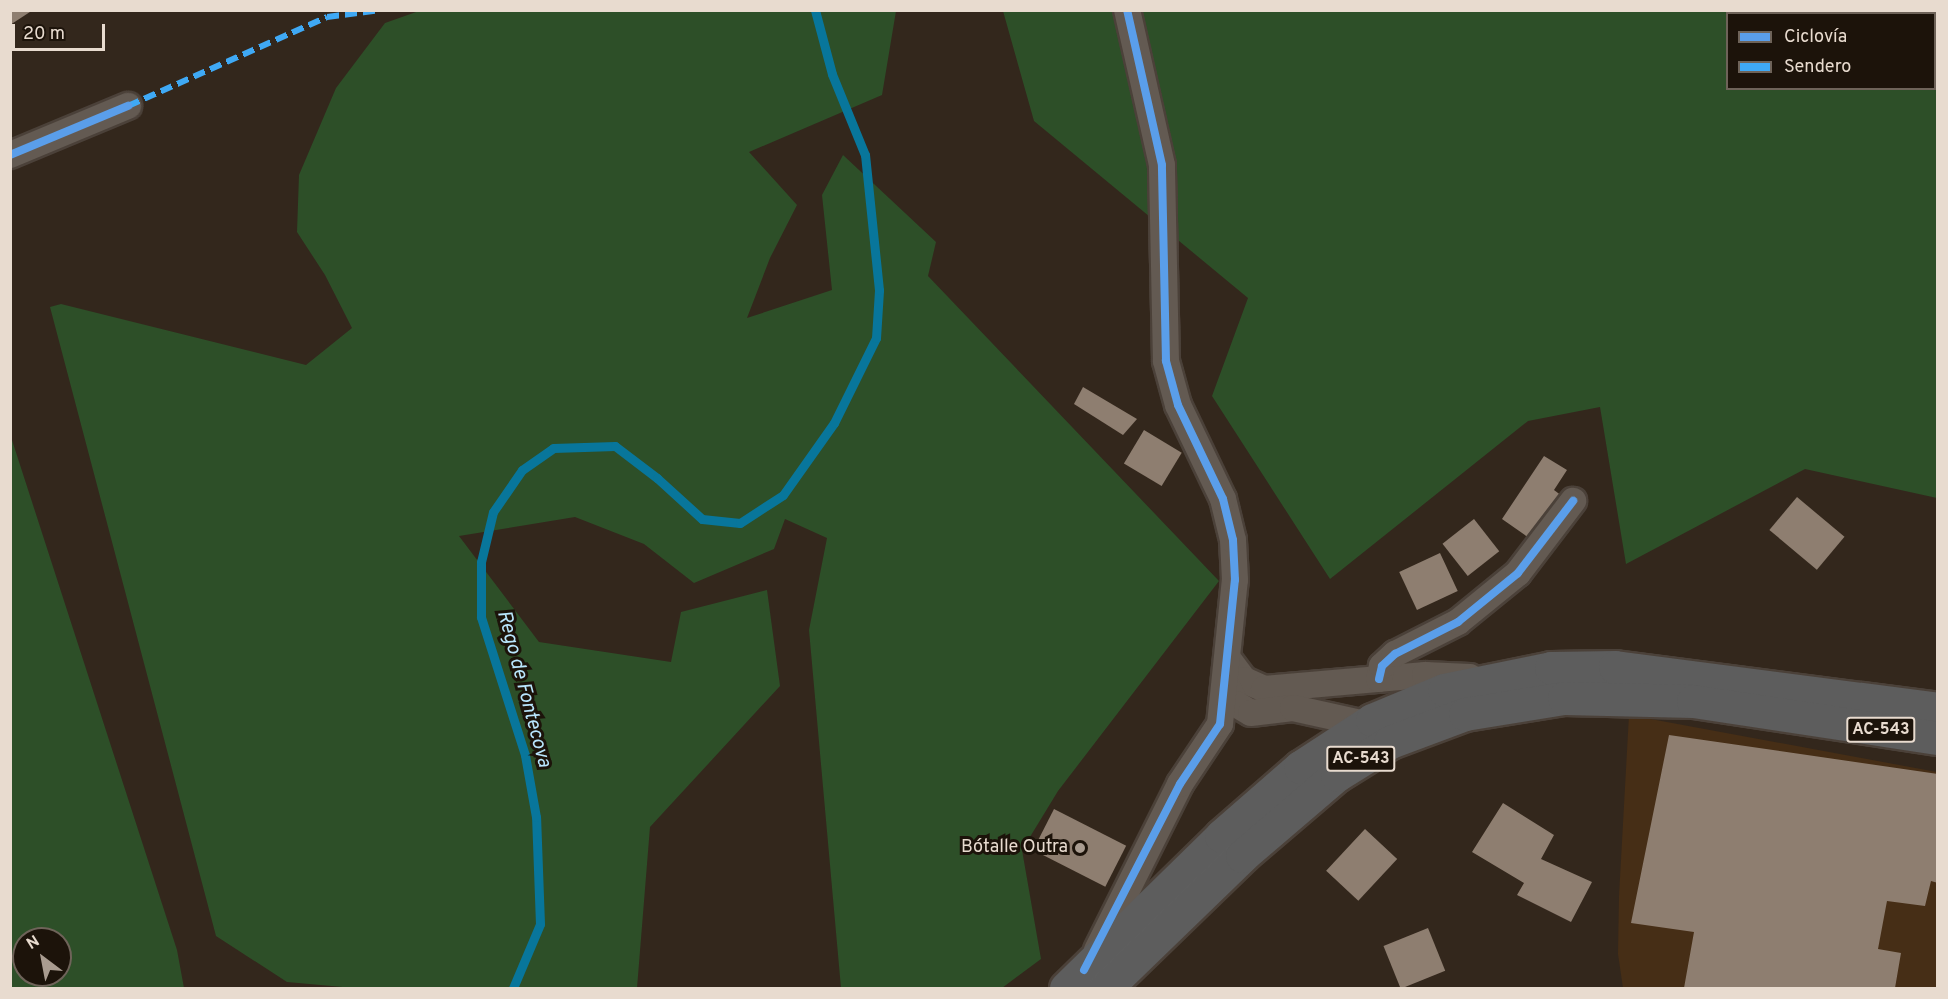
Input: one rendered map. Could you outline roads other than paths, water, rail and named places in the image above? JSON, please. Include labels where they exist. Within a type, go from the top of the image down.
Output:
[{"type":"main road","name":"AC-543","points":[[1085,982],[1276,786],[1365,724],[1421,697],[1489,679],[1551,668],[1615,667],[1938,709]]},
{"type":"main road","name":"AC-543","points":[[1365,724],[1393,724],[1474,697],[1550,684],[1648,687],[1694,701]]},
{"type":"main road","name":"AC-543","points":[[1085,982],[1337,775],[1390,742],[1465,714],[1531,700],[1694,701],[1938,738]]},
{"type":"street","points":[[1085,982],[1180,784],[1220,724],[1229,681],[1233,540],[1223,499],[1179,405],[1166,361],[1162,165],[1127,10]]},
{"type":"street","points":[[10,154],[129,106]]},
{"type":"street","points":[[1380,679],[1382,666],[1395,654],[1458,622],[1518,573],[1573,501]]},
{"type":"street","points":[[1229,681],[1237,674],[1251,685],[1285,690],[1380,679],[1445,675],[1489,679]]},
{"type":"street","points":[[1229,681],[1262,700],[1285,690]]},
{"type":"street","points":[[1229,681],[1251,713],[1293,708],[1365,724]]},
{"type":"waterway","name":"Rego de Fontecova","points":[[513,988],[540,924],[536,817],[525,755],[481,617],[481,562],[493,512],[522,470],[553,448],[615,446],[657,478],[702,519],[740,523],[783,495],[834,423],[876,338],[879,290],[865,155],[832,74],[815,10]]},
{"type":"place","name":"Bótalle Outra","points":[[1080,848]]}]
